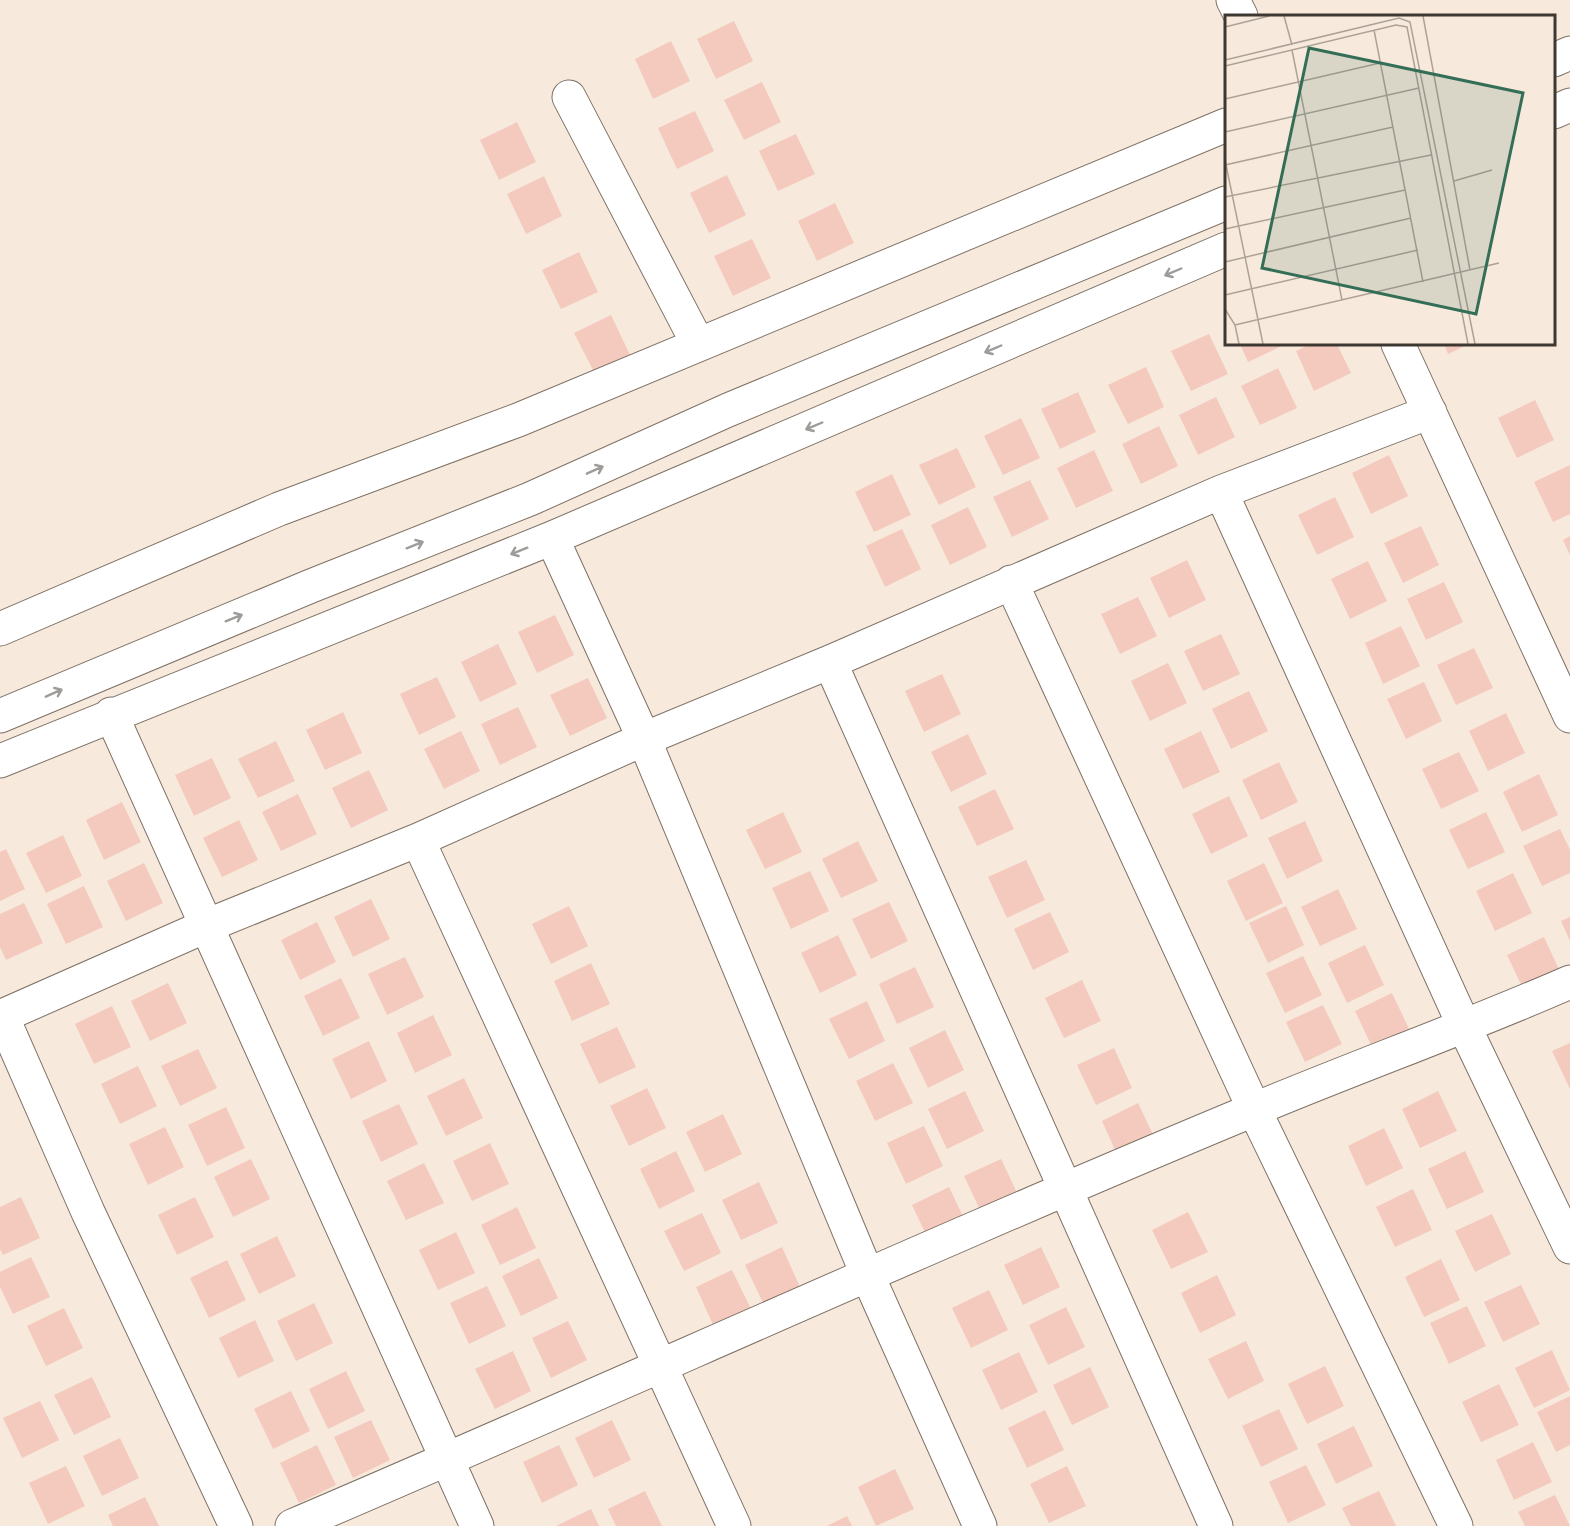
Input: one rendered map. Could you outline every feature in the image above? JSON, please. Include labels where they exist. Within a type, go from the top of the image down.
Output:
[{"type":"street","points":[[1233,0],[1240,15]]},
{"type":"street","points":[[1555,60],[1570,53]]},
{"type":"street","points":[[569,97],[698,344]]},
{"type":"street","points":[[1555,112],[1570,105]]},
{"type":"street","points":[[0,629],[279,509],[519,420],[1225,126]]},
{"type":"street","points":[[0,716],[258,608],[530,499],[728,410],[1225,204]]},
{"type":"street","points":[[0,761],[111,714],[552,538],[1225,250]]},
{"type":"street","points":[[1398,345],[1570,716]]},
{"type":"street","points":[[236,1526],[88,1212],[1,1016],[206,926],[418,840],[644,739],[830,662],[1221,492],[1430,412]]},
{"type":"street","points":[[1221,492],[1465,1028],[1570,1247]]},
{"type":"street","points":[[552,538],[644,739],[867,1274],[980,1526]]},
{"type":"street","points":[[1011,582],[1254,1109],[1456,1526]]},
{"type":"street","points":[[830,662],[1216,1526]]},
{"type":"street","points":[[111,714],[477,1526]]},
{"type":"street","points":[[418,840],[734,1526]]},
{"type":"street","points":[[292,1526],[446,1461],[867,1274],[1254,1109],[1465,1028],[1570,982]]},
{"type":"building","points":[[734,21],[753,61],[716,79],[697,39]]},
{"type":"building","points":[[671,41],[690,81],[653,99],[635,59]]},
{"type":"building","points":[[762,82],[781,122],[744,140],[724,100]]},
{"type":"building","points":[[695,111],[714,151],[677,169],[658,128]]},
{"type":"building","points":[[517,122],[536,162],[499,180],[480,140]]},
{"type":"building","points":[[796,134],[815,174],[778,191],[759,151]]},
{"type":"building","points":[[727,175],[746,215],[709,233],[690,193]]},
{"type":"building","points":[[544,176],[562,216],[526,234],[507,194]]},
{"type":"building","points":[[835,203],[854,243],[817,261],[798,221]]},
{"type":"building","points":[[752,239],[771,278],[733,296],[714,256]]},
{"type":"building","points":[[579,252],[598,292],[561,309],[542,270]]},
{"type":"building","points":[[611,315],[630,355],[594,372],[574,333]]},
{"type":"building","points":[[1209,334],[1228,374],[1191,391],[1171,351]]},
{"type":"building","points":[[1240,345],[1284,345],[1248,362]]},
{"type":"building","points":[[1309,345],[1337,345],[1351,373],[1314,391],[1296,351]]},
{"type":"building","points":[[1444,345],[1467,345],[1448,354]]},
{"type":"building","points":[[1146,367],[1164,407],[1128,424],[1108,385]]},
{"type":"building","points":[[1278,368],[1297,408],[1260,425],[1241,386]]},
{"type":"building","points":[[1078,392],[1096,432],[1060,449],[1041,409]]},
{"type":"building","points":[[1216,397],[1235,437],[1198,455],[1179,415]]},
{"type":"building","points":[[1535,400],[1554,440],[1517,458],[1498,418]]},
{"type":"building","points":[[1021,418],[1040,458],[1003,475],[984,436]]},
{"type":"building","points":[[1159,426],[1178,466],[1141,484],[1122,444]]},
{"type":"building","points":[[957,448],[976,487],[939,505],[919,465]]},
{"type":"building","points":[[1094,450],[1113,491],[1076,508],[1057,468]]},
{"type":"building","points":[[1389,455],[1408,496],[1371,514],[1352,473]]},
{"type":"building","points":[[1570,465],[1570,514],[1553,522],[1534,482]]},
{"type":"building","points":[[892,474],[911,515],[874,532],[855,492]]},
{"type":"building","points":[[1030,480],[1049,519],[1012,537],[993,497]]},
{"type":"building","points":[[1335,497],[1354,537],[1317,555],[1298,515]]},
{"type":"building","points":[[968,507],[987,547],[950,565],[931,525]]},
{"type":"building","points":[[1421,526],[1439,565],[1403,583],[1384,543]]},
{"type":"building","points":[[902,529],[921,569],[885,587],[866,546]]},
{"type":"building","points":[[1570,536],[1570,555],[1563,540]]},
{"type":"building","points":[[1187,560],[1206,600],[1169,618],[1150,578]]},
{"type":"building","points":[[1368,561],[1387,601],[1350,619],[1331,579]]},
{"type":"building","points":[[1444,582],[1463,622],[1426,640],[1407,599]]},
{"type":"building","points":[[1138,597],[1157,636],[1120,654],[1101,614]]},
{"type":"building","points":[[555,615],[574,655],[537,673],[518,632]]},
{"type":"building","points":[[1401,626],[1420,666],[1383,684],[1365,643]]},
{"type":"building","points":[[1221,634],[1240,674],[1203,691],[1184,651]]},
{"type":"building","points":[[498,644],[517,684],[480,702],[461,662]]},
{"type":"building","points":[[1474,648],[1493,688],[1456,705],[1437,665]]},
{"type":"building","points":[[1168,663],[1187,703],[1150,721],[1131,681]]},
{"type":"building","points":[[942,674],[961,714],[924,732],[905,691]]},
{"type":"building","points":[[437,677],[456,717],[419,735],[400,694]]},
{"type":"building","points":[[588,678],[607,718],[570,736],[550,695]]},
{"type":"building","points":[[1424,682],[1442,721],[1406,739],[1387,699]]},
{"type":"building","points":[[1249,691],[1268,731],[1231,749],[1212,709]]},
{"type":"building","points":[[518,707],[537,747],[500,765],[481,724]]},
{"type":"building","points":[[343,712],[362,753],[325,770],[306,730]]},
{"type":"building","points":[[1506,713],[1525,753],[1488,771],[1469,731]]},
{"type":"building","points":[[461,731],[480,771],[444,789],[424,749]]},
{"type":"building","points":[[1201,731],[1220,772],[1183,789],[1164,749]]},
{"type":"building","points":[[968,734],[987,774],[951,792],[931,752]]},
{"type":"building","points":[[276,741],[295,781],[258,798],[238,759]]},
{"type":"building","points":[[1459,752],[1479,791],[1441,809],[1422,769]]},
{"type":"building","points":[[212,758],[231,798],[194,816],[175,775]]},
{"type":"building","points":[[1279,762],[1298,802],[1261,820],[1242,780]]},
{"type":"building","points":[[369,770],[388,810],[351,828],[332,788]]},
{"type":"building","points":[[1539,774],[1558,815],[1522,832],[1503,792]]},
{"type":"building","points":[[995,789],[1014,829],[977,846],[958,807]]},
{"type":"building","points":[[298,794],[317,834],[281,851],[262,812]]},
{"type":"building","points":[[1229,796],[1248,836],[1211,854],[1192,814]]},
{"type":"building","points":[[122,802],[141,842],[104,860],[86,820]]},
{"type":"building","points":[[783,812],[802,852],[765,869],[746,830]]},
{"type":"building","points":[[1486,812],[1505,852],[1468,869],[1449,830]]},
{"type":"building","points":[[239,820],[258,860],[222,877],[203,838]]},
{"type":"building","points":[[1305,821],[1323,861],[1287,879],[1268,838]]},
{"type":"building","points":[[1560,829],[1570,850],[1570,873],[1542,886],[1523,846]]},
{"type":"building","points":[[63,835],[82,876],[46,893],[26,853]]},
{"type":"building","points":[[858,841],[878,881],[841,898],[822,859]]},
{"type":"building","points":[[6,849],[25,889],[0,901],[0,852]]},
{"type":"building","points":[[1026,860],[1045,900],[1007,918],[988,877]]},
{"type":"building","points":[[144,863],[163,903],[126,921],[107,881]]},
{"type":"building","points":[[1264,863],[1283,903],[1246,921],[1227,881]]},
{"type":"building","points":[[810,871],[829,911],[791,929],[772,888]]},
{"type":"building","points":[[1513,873],[1532,913],[1495,931],[1476,891]]},
{"type":"building","points":[[84,886],[103,927],[66,944],[47,904]]},
{"type":"building","points":[[1338,889],[1357,929],[1320,946],[1301,907]]},
{"type":"building","points":[[371,899],[390,939],[353,957],[334,917]]},
{"type":"building","points":[[889,902],[908,941],[871,959],[852,919]]},
{"type":"building","points":[[24,903],[43,943],[6,960],[0,947],[0,914]]},
{"type":"building","points":[[569,906],[588,946],[551,964],[532,924]]},
{"type":"building","points":[[1286,906],[1304,945],[1268,963],[1249,923]]},
{"type":"building","points":[[1050,912],[1069,952],[1033,970],[1014,929]]},
{"type":"building","points":[[1570,917],[1570,941],[1561,921]]},
{"type":"building","points":[[317,922],[336,962],[300,980],[281,940]]},
{"type":"building","points":[[838,935],[857,975],[820,993],[801,953]]},
{"type":"building","points":[[1544,937],[1563,978],[1526,995],[1507,955]]},
{"type":"building","points":[[1365,945],[1384,985],[1347,1003],[1328,963]]},
{"type":"building","points":[[1303,956],[1322,995],[1285,1013],[1266,973]]},
{"type":"building","points":[[405,957],[424,997],[387,1015],[368,974]]},
{"type":"building","points":[[591,963],[610,1004],[572,1021],[554,981]]},
{"type":"building","points":[[915,967],[934,1007],[897,1024],[879,984]]},
{"type":"building","points":[[341,978],[360,1018],[323,1036],[304,996]]},
{"type":"building","points":[[1082,980],[1101,1021],[1064,1038],[1045,998]]},
{"type":"building","points":[[168,983],[187,1023],[150,1041],[131,1001]]},
{"type":"building","points":[[1392,993],[1411,1033],[1374,1051],[1355,1011]]},
{"type":"building","points":[[867,1001],[885,1041],[849,1059],[829,1019]]},
{"type":"building","points":[[1323,1005],[1342,1044],[1305,1062],[1286,1022]]},
{"type":"building","points":[[112,1006],[131,1047],[94,1064],[75,1024]]},
{"type":"building","points":[[433,1015],[452,1055],[415,1073],[397,1033]]},
{"type":"building","points":[[617,1027],[636,1067],[599,1084],[580,1044]]},
{"type":"building","points":[[945,1030],[964,1070],[928,1088],[909,1048]]},
{"type":"building","points":[[369,1041],[387,1081],[351,1099],[332,1059]]},
{"type":"building","points":[[1570,1043],[1570,1089],[1552,1051]]},
{"type":"building","points":[[1114,1048],[1132,1088],[1096,1105],[1077,1065]]},
{"type":"building","points":[[198,1049],[217,1088],[180,1106],[161,1066]]},
{"type":"building","points":[[893,1063],[913,1103],[875,1121],[856,1081]]},
{"type":"building","points":[[138,1066],[157,1106],[120,1124],[101,1084]]},
{"type":"building","points":[[464,1078],[483,1118],[446,1136],[427,1096]]},
{"type":"building","points":[[647,1088],[666,1128],[629,1146],[610,1106]]},
{"type":"building","points":[[965,1091],[984,1131],[947,1149],[928,1109]]},
{"type":"building","points":[[1438,1091],[1457,1131],[1420,1148],[1402,1109]]},
{"type":"building","points":[[1138,1103],[1157,1143],[1120,1161],[1102,1121]]},
{"type":"building","points":[[399,1104],[418,1144],[381,1162],[362,1121]]},
{"type":"building","points":[[226,1107],[245,1148],[207,1166],[188,1125]]},
{"type":"building","points":[[723,1114],[742,1154],[705,1172],[686,1132]]},
{"type":"building","points":[[924,1126],[943,1166],[906,1184],[887,1143]]},
{"type":"building","points":[[165,1127],[184,1167],[148,1185],[129,1144]]},
{"type":"building","points":[[1384,1128],[1403,1168],[1366,1186],[1348,1146]]},
{"type":"building","points":[[490,1143],[509,1184],[472,1201],[453,1161]]},
{"type":"building","points":[[676,1151],[695,1191],[659,1209],[640,1169]]},
{"type":"building","points":[[1465,1151],[1484,1192],[1447,1209],[1428,1169]]},
{"type":"building","points":[[251,1159],[270,1199],[233,1217],[214,1177]]},
{"type":"building","points":[[1001,1159],[1020,1199],[983,1216],[964,1176]]},
{"type":"building","points":[[424,1163],[444,1203],[406,1220],[387,1181]]},
{"type":"building","points":[[759,1182],[778,1223],[741,1240],[722,1200]]},
{"type":"building","points":[[949,1187],[968,1227],[931,1245],[912,1205]]},
{"type":"building","points":[[1413,1189],[1432,1230],[1395,1247],[1376,1207]]},
{"type":"building","points":[[21,1197],[40,1238],[3,1255],[0,1249],[0,1207]]},
{"type":"building","points":[[195,1197],[214,1237],[177,1255],[158,1215]]},
{"type":"building","points":[[517,1207],[536,1248],[500,1265],[481,1225]]},
{"type":"building","points":[[1188,1212],[1208,1252],[1171,1269],[1152,1230]]},
{"type":"building","points":[[702,1213],[721,1253],[684,1271],[664,1231]]},
{"type":"building","points":[[1492,1214],[1511,1254],[1475,1272],[1455,1231]]},
{"type":"building","points":[[456,1232],[475,1273],[438,1290],[419,1250]]},
{"type":"building","points":[[277,1236],[296,1276],[259,1294],[240,1254]]},
{"type":"building","points":[[782,1247],[800,1287],[764,1305],[745,1265]]},
{"type":"building","points":[[1041,1247],[1060,1287],[1023,1305],[1004,1265]]},
{"type":"building","points":[[31,1257],[50,1297],[13,1314],[0,1287],[0,1272]]},
{"type":"building","points":[[539,1258],[558,1298],[521,1316],[502,1276]]},
{"type":"building","points":[[1441,1259],[1460,1300],[1424,1317],[1405,1277]]},
{"type":"building","points":[[227,1260],[246,1300],[209,1318],[190,1278]]},
{"type":"building","points":[[732,1270],[751,1309],[714,1327],[696,1287]]},
{"type":"building","points":[[1217,1275],[1236,1315],[1200,1333],[1181,1293]]},
{"type":"building","points":[[1521,1285],[1540,1324],[1503,1342],[1484,1302]]},
{"type":"building","points":[[487,1286],[506,1326],[469,1344],[450,1303]]},
{"type":"building","points":[[989,1290],[1008,1330],[971,1348],[952,1308]]},
{"type":"building","points":[[314,1303],[333,1343],[296,1361],[277,1321]]},
{"type":"building","points":[[1467,1306],[1486,1346],[1449,1364],[1430,1323]]},
{"type":"building","points":[[1066,1307],[1085,1347],[1048,1365],[1029,1325]]},
{"type":"building","points":[[64,1308],[83,1348],[46,1366],[27,1326]]},
{"type":"building","points":[[255,1320],[274,1361],[238,1378],[219,1338]]},
{"type":"building","points":[[568,1321],[587,1360],[551,1378],[532,1338]]},
{"type":"building","points":[[1246,1341],[1264,1381],[1228,1399],[1208,1359]]},
{"type":"building","points":[[1552,1350],[1570,1390],[1534,1408],[1515,1368]]},
{"type":"building","points":[[513,1351],[531,1391],[495,1409],[475,1369]]},
{"type":"building","points":[[1019,1352],[1038,1392],[1001,1410],[982,1370]]},
{"type":"building","points":[[1325,1366],[1344,1406],[1307,1424],[1288,1384]]},
{"type":"building","points":[[1090,1367],[1109,1407],[1072,1425],[1053,1385]]},
{"type":"building","points":[[346,1371],[365,1411],[328,1429],[309,1389]]},
{"type":"building","points":[[92,1377],[111,1417],[74,1435],[54,1395]]},
{"type":"building","points":[[1499,1384],[1519,1425],[1481,1442],[1462,1402]]},
{"type":"building","points":[[291,1391],[310,1431],[273,1449],[254,1409]]},
{"type":"building","points":[[1570,1396],[1570,1445],[1556,1452],[1537,1412]]},
{"type":"building","points":[[40,1401],[59,1440],[22,1458],[3,1418]]},
{"type":"building","points":[[1279,1409],[1298,1449],[1261,1467],[1242,1426]]},
{"type":"building","points":[[1045,1410],[1064,1450],[1027,1468],[1008,1428]]},
{"type":"building","points":[[371,1420],[390,1460],[353,1478],[334,1437]]},
{"type":"building","points":[[612,1420],[631,1460],[594,1478],[575,1438]]},
{"type":"building","points":[[1354,1426],[1373,1466],[1336,1484],[1317,1444]]},
{"type":"building","points":[[120,1438],[139,1478],[102,1496],[83,1456]]},
{"type":"building","points":[[1533,1442],[1552,1482],[1514,1500],[1496,1460]]},
{"type":"building","points":[[317,1445],[336,1485],[299,1503],[280,1463]]},
{"type":"building","points":[[559,1445],[578,1485],[542,1503],[523,1462]]},
{"type":"building","points":[[1306,1465],[1326,1505],[1288,1523],[1269,1482]]},
{"type":"building","points":[[66,1466],[85,1506],[48,1524],[29,1483]]},
{"type":"building","points":[[1067,1466],[1086,1506],[1049,1523],[1030,1484]]},
{"type":"building","points":[[895,1469],[914,1509],[876,1526],[858,1487]]},
{"type":"building","points":[[645,1491],[662,1526],[616,1526],[608,1509]]},
{"type":"building","points":[[1379,1491],[1396,1526],[1351,1526],[1342,1508]]},
{"type":"building","points":[[1555,1495],[1570,1526],[1525,1526],[1518,1512]]},
{"type":"building","points":[[145,1497],[159,1526],[113,1526],[108,1515]]},
{"type":"building","points":[[591,1509],[599,1526],[556,1526]]},
{"type":"building","points":[[847,1516],[852,1526],[827,1526]]}]
